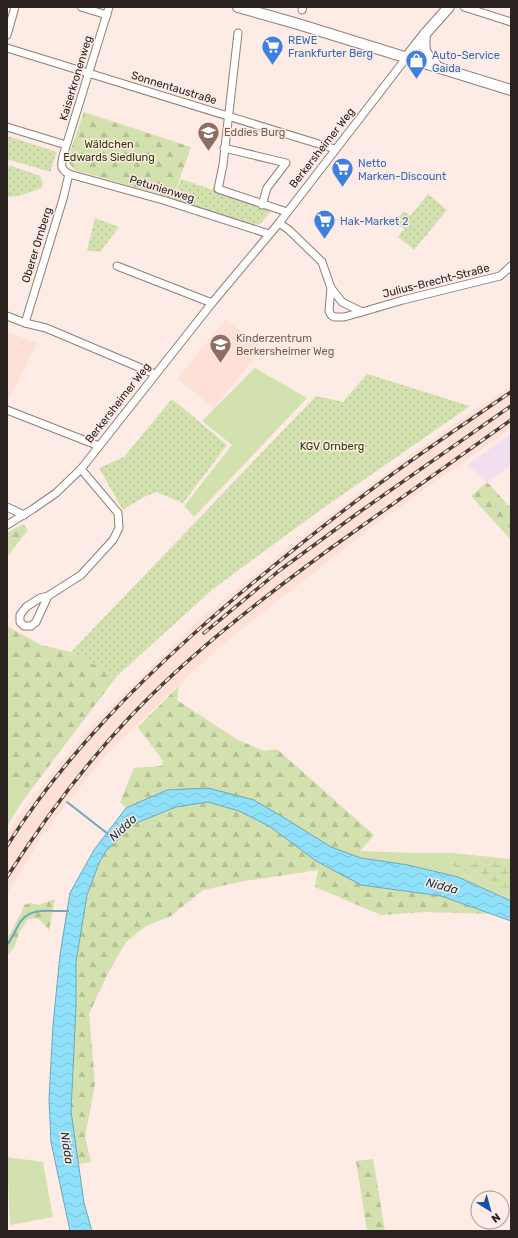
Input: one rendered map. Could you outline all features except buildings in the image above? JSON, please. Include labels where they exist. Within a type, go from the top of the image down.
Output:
[{"type":"street","points":[[7,35],[16,7]]},
{"type":"street","points":[[81,7],[107,15]]},
{"type":"street","name":"Kaiserkronenweg","points":[[68,174],[63,170],[61,165],[63,156],[109,7]]},
{"type":"street","points":[[239,7],[437,66],[511,90]]},
{"type":"street","name":"Berkersheimer Weg","points":[[7,525],[34,509],[56,493],[81,469],[212,303],[279,223],[425,34],[450,7]]},
{"type":"street","points":[[464,7],[511,22]]},
{"type":"street","points":[[238,33],[223,165],[218,189],[262,205],[287,212]]},
{"type":"street","points":[[425,34],[423,45],[424,51],[437,66]]},
{"type":"street","name":"Sonnentaustraße","points":[[7,48],[335,149]]},
{"type":"street","points":[[7,127],[66,145]]},
{"type":"street","points":[[224,148],[286,163],[267,188],[262,205]]},
{"type":"street","name":"Petunienweg","points":[[68,174],[163,200],[269,234]]},
{"type":"street","name":"Oberer Ornberg","points":[[25,323],[63,199],[68,174]]},
{"type":"street","name":"Julius-Brecht-Straße","points":[[279,223],[289,230],[322,262],[331,288],[342,302],[362,312]]},
{"type":"street","points":[[117,266],[212,303]]},
{"type":"street","name":"Julius-Brecht-Straße","points":[[331,288],[329,311],[334,317],[344,317],[403,300],[500,276],[511,266]]},
{"type":"street","points":[[7,316],[25,323],[46,328],[155,374]]},
{"type":"street","points":[[7,410],[99,446]]},
{"type":"street","points":[[48,596],[36,622],[31,626],[24,626],[20,622],[20,615],[26,607],[40,598],[48,596],[81,574],[113,540],[119,528],[118,513],[81,469]]},
{"type":"street","points":[[7,507],[24,515]]},
{"type":"shaded area","name":"Kinderzentrum Berkersheimer Weg","points":[[226,319],[262,349],[214,408],[177,379]]},
{"type":"shaded area","points":[[7,332],[37,343],[9,399],[7,397]]},
{"type":"shaded area","points":[[511,385],[511,428],[376,524],[220,646],[108,752],[43,834],[7,894],[7,835],[17,818],[86,731],[196,622],[321,521],[406,458]]},
{"type":"shaded area","points":[[511,434],[511,465],[487,482],[467,465]]},
{"type":"green space","name":"Wäldchen Edwards Siedlung","points":[[84,112],[191,147],[173,198],[75,170],[67,161]]},
{"type":"green space","points":[[7,136],[57,152],[50,172],[7,159]]},
{"type":"green space","points":[[9,165],[40,176],[43,183],[41,188],[19,196],[7,197],[7,177]]},
{"type":"green space","points":[[181,179],[272,210],[259,225],[173,200]]},
{"type":"green space","points":[[428,194],[447,210],[414,250],[398,237],[404,229],[395,221],[404,211],[410,216]]},
{"type":"green space","points":[[95,218],[119,227],[100,252],[87,250]]},
{"type":"green space","points":[[255,368],[307,398],[194,517],[184,506],[232,445],[202,421]]},
{"type":"green space","name":"KGV Ornberg","points":[[367,374],[470,406],[319,511],[213,589],[117,676],[71,652],[316,396],[343,402]]},
{"type":"green space","points":[[172,399],[227,445],[183,503],[156,492],[144,497],[123,510],[99,468],[124,457]]},
{"type":"green space","points":[[487,482],[511,508],[511,540],[471,496]]},
{"type":"green space","points":[[23,524],[28,530],[7,557],[7,533]]},
{"type":"green space","points":[[7,626],[41,645],[71,652],[117,676],[24,799],[7,781]]},
{"type":"green space","points":[[179,686],[177,700],[236,739],[264,751],[277,749],[374,835],[360,851],[363,853],[361,858],[331,847],[254,800],[167,790],[126,808],[120,802],[134,768],[161,766],[163,761],[138,727]]},
{"type":"green space","points":[[7,781],[24,799],[7,826]]},
{"type":"green space","points":[[208,802],[239,811],[269,826],[316,861],[361,884],[441,896],[494,914],[425,912],[381,915],[315,887],[318,870],[245,881],[203,890],[171,916],[146,926],[126,942],[107,975],[89,1014],[95,1084],[85,1137],[91,1162],[78,1164],[71,1111],[76,1007],[76,962],[87,895],[99,863],[106,851],[134,824],[176,807]]},
{"type":"green space","points":[[360,851],[454,853],[511,859],[511,901],[408,865],[361,858],[362,853]]},
{"type":"green space","points":[[451,860],[511,863],[511,890],[453,866]]},
{"type":"green space","points":[[55,899],[49,931],[41,921],[36,919],[28,919],[19,933],[15,946],[7,956],[7,938],[11,933],[24,905],[30,903],[39,905]]},
{"type":"green space","points":[[7,1157],[43,1162],[53,1217],[10,1225]]},
{"type":"green space","points":[[373,1159],[385,1231],[367,1231],[356,1161]]},
{"type":"water","name":"Nidda","points":[[208,788],[254,800],[331,847],[361,858],[408,865],[458,877],[511,901],[511,921],[441,896],[361,885],[316,861],[269,826],[239,811],[208,802],[176,807],[134,824],[106,851],[99,863],[87,895],[76,962],[76,1007],[71,1111],[84,1203],[92,1231],[70,1231],[51,1142],[49,1099],[53,1025],[60,955],[70,893],[94,850],[126,808],[167,790]]},
{"type":"waterway","name":"Nidda","points":[[67,802],[108,834]]},
{"type":"waterway","points":[[7,945],[21,921],[31,913],[43,911],[68,911]]},
{"type":"railway","points":[[7,846],[30,812],[79,749],[106,719],[163,662],[263,574],[345,509],[418,456],[511,392]]},
{"type":"railway","points":[[204,633],[280,570],[358,513],[511,406]]},
{"type":"railway","points":[[7,877],[49,815],[79,775],[111,737],[175,672],[252,608],[331,548],[511,420]]},
{"type":"place","name":"REWE Frankfurter Berg","points":[[273,66]]},
{"type":"place","name":"Auto-Service Gaida","points":[[417,80]]},
{"type":"place","name":"Eddies Burg","points":[[208,152]]},
{"type":"place","name":"Netto Marken-Discount","points":[[343,188]]},
{"type":"place","name":"Hak-Market 2","points":[[324,240]]},
{"type":"place","name":"Kinderzentrum Berkersheimer Weg","points":[[220,364]]}]
